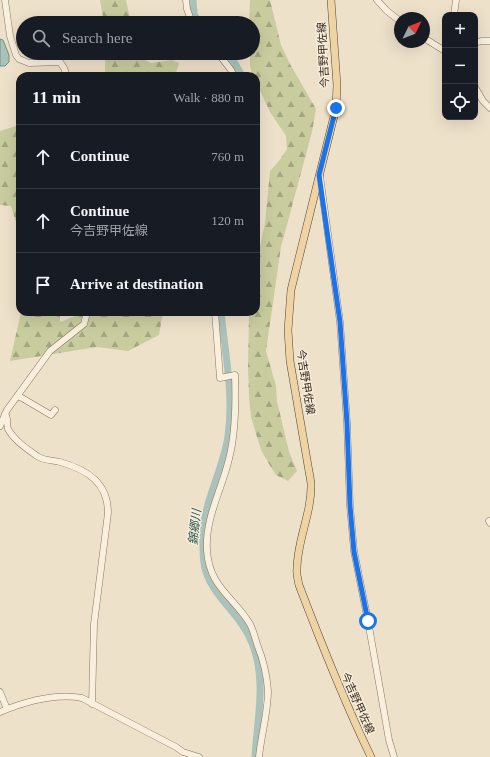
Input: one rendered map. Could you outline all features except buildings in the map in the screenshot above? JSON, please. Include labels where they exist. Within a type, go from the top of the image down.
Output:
[{"type":"main road","name":"今吉野甲佐線","points":[[331,0],[337,85],[336,108],[291,290],[289,310],[288,330],[290,361],[311,483],[309,510],[296,570],[299,585],[331,669],[371,757]]},
{"type":"street","points":[[5,0],[10,36],[16,55]]},
{"type":"street","points":[[186,0],[190,16]]},
{"type":"street","points":[[377,0],[387,11],[394,16]]},
{"type":"street","points":[[454,12],[456,0]]},
{"type":"street","points":[[478,42],[490,41]]},
{"type":"street","points":[[430,42],[442,49]]},
{"type":"street","points":[[22,60],[29,63],[60,62],[66,72]]},
{"type":"street","points":[[223,60],[232,72]]},
{"type":"street","points":[[478,92],[490,108]]},
{"type":"street","points":[[319,175],[340,322],[354,552],[389,740],[394,757]]},
{"type":"street","points":[[0,426],[5,414],[17,396],[50,351],[84,324],[86,316]]},
{"type":"street","points":[[214,316],[220,378],[235,375],[236,396],[229,459],[208,530],[208,560],[213,577],[250,624],[265,670],[268,690],[259,757]]},
{"type":"street","points":[[17,396],[51,415],[55,410]]},
{"type":"street","points":[[5,414],[7,416],[7,426],[9,430],[24,447],[44,460],[59,462],[86,472],[105,493],[108,504],[108,514],[94,624],[92,704]]},
{"type":"street","points":[[0,692],[7,709]]},
{"type":"street","points":[[0,712],[36,701],[73,696],[82,698],[176,746],[183,752],[199,757]]},
{"type":"green space","points":[[100,0],[126,0],[129,16],[103,16]]},
{"type":"green space","points":[[250,0],[270,0],[281,45],[290,64],[316,109],[312,132],[281,247],[266,351],[276,386],[277,401],[289,452],[297,471],[288,481],[276,475],[261,450],[251,417],[249,397],[249,316],[260,316],[260,246],[265,223],[270,171],[287,149],[286,136],[270,112],[260,91],[260,72],[252,72],[250,66],[250,60],[260,60],[260,16],[249,16]]},
{"type":"green space","points":[[105,60],[145,60],[151,63],[172,60],[179,63],[176,72],[105,72]]},
{"type":"green space","points":[[16,126],[16,223],[11,206],[0,205],[0,131]]},
{"type":"green space","points":[[20,316],[60,316],[60,322],[75,316],[162,316],[159,335],[128,351],[97,347],[10,361]]},
{"type":"water","points":[[0,39],[3,40],[9,55],[9,62],[5,66],[0,66]]},
{"type":"waterway","name":"錦郷川","points":[[193,0],[195,16]]},
{"type":"waterway","name":"錦郷川","points":[[233,60],[240,72]]},
{"type":"waterway","name":"錦郷川","points":[[221,316],[228,374],[230,421],[222,463],[208,503],[205,517],[203,531],[203,558],[210,582],[248,633],[257,657],[260,700],[255,757]]},
{"type":"route","points":[[336,108],[319,175],[340,322],[354,552],[368,621]]}]
